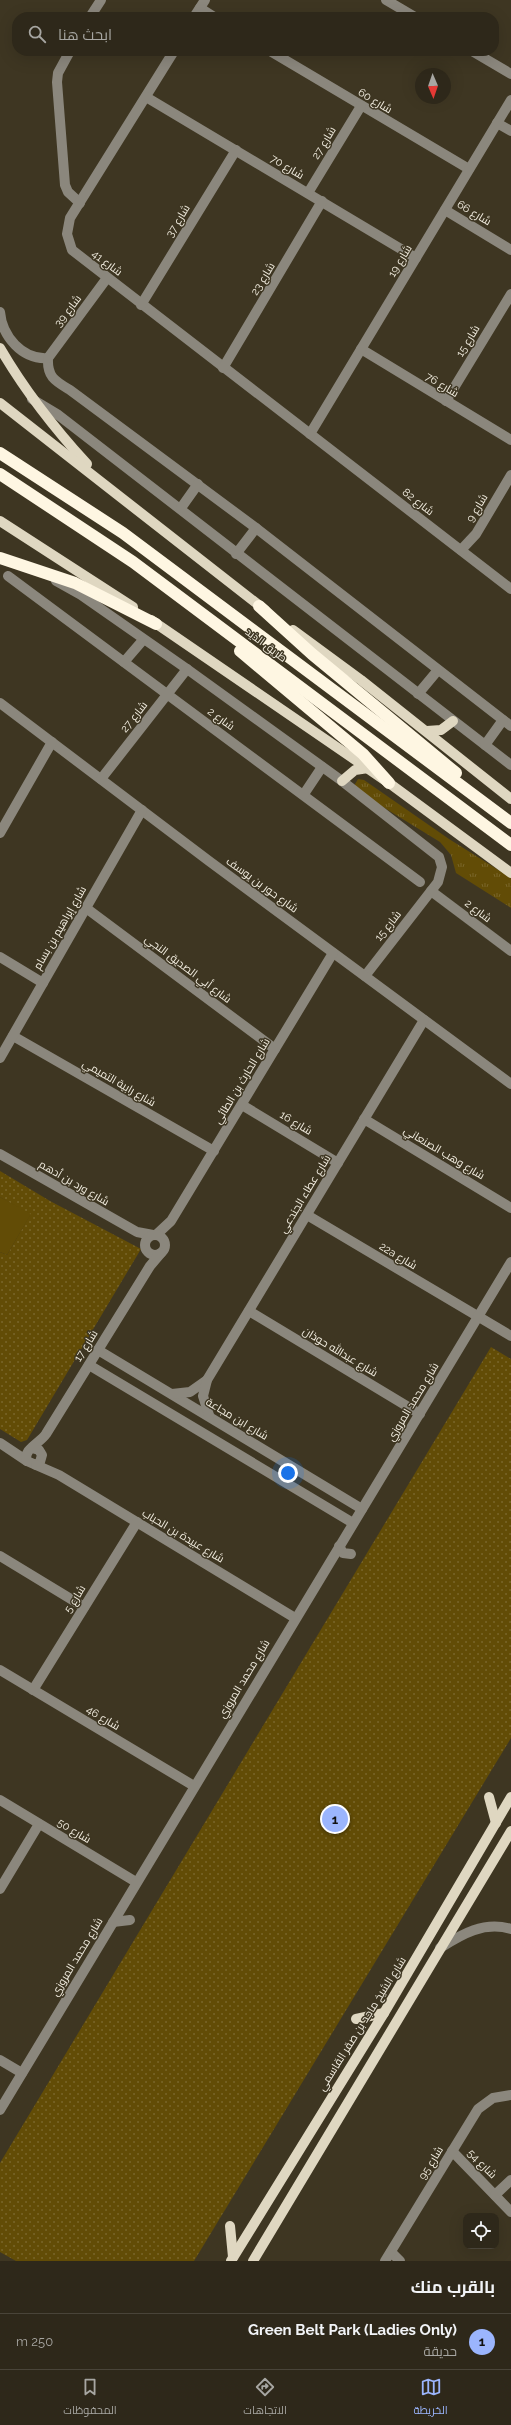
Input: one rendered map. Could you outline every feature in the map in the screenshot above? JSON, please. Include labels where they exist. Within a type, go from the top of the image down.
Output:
[{"type":"highway","name":"طريق الذيد","points":[[0,453],[128,537],[511,823]]},
{"type":"highway","name":"طريق الذيد","points":[[0,474],[95,535],[511,845]]},
{"type":"highway","points":[[0,558],[75,583],[156,624]]},
{"type":"highway","points":[[259,606],[312,654],[454,772],[485,804]]},
{"type":"highway","points":[[218,626],[242,654],[363,754],[389,782]]},
{"type":"main road","points":[[0,348],[32,399],[53,427],[106,485]]},
{"type":"main road","points":[[0,403],[259,606],[361,680],[427,731],[511,799]]},
{"type":"main road","points":[[0,521],[156,624],[389,782],[511,873]]},
{"type":"main road","points":[[427,731],[441,730],[453,721]]},
{"type":"main road","points":[[342,781],[355,770],[368,768]]},
{"type":"main road","points":[[489,1797],[496,1823]]},
{"type":"main road","name":"شارع الشيخ ماجد بن صقر القاسمي","points":[[232,2259],[384,2013],[511,1797]]},
{"type":"main road","points":[[253,2261],[511,1831]]},
{"type":"main road","points":[[356,2019],[384,2013]]},
{"type":"main road","points":[[358,2053],[358,2064],[349,2082],[352,2086],[358,2085]]},
{"type":"main road","points":[[230,2226],[232,2259]]},
{"type":"street","points":[[93,12],[101,0]]},
{"type":"street","points":[[386,0],[406,12]]},
{"type":"street","points":[[67,56],[58,73],[57,92],[65,185],[68,192],[80,203]]},
{"type":"street","name":"شارع 41","points":[[171,56],[80,203],[68,226],[68,242],[78,256],[310,434]]},
{"type":"street","name":"شارع 60","points":[[278,56],[469,169]]},
{"type":"street","points":[[480,56],[511,74]]},
{"type":"street","name":"شارع 70","points":[[146,97],[416,258]]},
{"type":"street","name":"شارع 19","points":[[310,434],[362,350],[511,100]]},
{"type":"street","name":"شارع 27","points":[[308,193],[361,106]]},
{"type":"street","points":[[497,123],[511,131]]},
{"type":"street","name":"شارع 37","points":[[141,305],[236,150]]},
{"type":"street","name":"شارع 23","points":[[223,368],[322,202]]},
{"type":"street","name":"شارع 66","points":[[445,210],[511,250]]},
{"type":"street","name":"شارع 39","points":[[48,358],[107,278]]},
{"type":"street","name":"شارع 15","points":[[446,401],[511,294]]},
{"type":"street","points":[[0,312],[2,327],[12,342],[31,356],[48,358],[48,371],[53,380],[70,390],[198,484],[507,723],[485,745]]},
{"type":"street","name":"شارع 76","points":[[362,350],[511,440]]},
{"type":"street","points":[[32,399],[49,408],[181,508],[236,554],[511,765]]},
{"type":"street","name":"شارع 82","points":[[310,434],[511,588]]},
{"type":"street","name":"شارع 9","points":[[461,550],[476,534],[511,475]]},
{"type":"street","points":[[181,508],[198,484]]},
{"type":"street","points":[[236,554],[256,528]]},
{"type":"street","name":"شارع 15","points":[[27,566],[82,595],[143,640],[187,669],[342,781],[439,857],[442,873],[431,891],[365,976]]},
{"type":"street","name":"شارع 2","points":[[8,576],[304,794],[420,882]]},
{"type":"street","points":[[124,662],[143,640]]},
{"type":"street","name":"شارع 27","points":[[100,779],[187,669]]},
{"type":"street","points":[[418,694],[438,670]]},
{"type":"street","name":"شارع حور بن يوسف","points":[[0,703],[333,953],[511,1084]]},
{"type":"street","points":[[0,833],[52,742]]},
{"type":"street","points":[[304,794],[322,767]]},
{"type":"street","name":"شارع إبراهيم بن بسام","points":[[0,1058],[142,810]]},
{"type":"street","name":"شارع 2","points":[[431,891],[511,951]]},
{"type":"street","name":"شارع أبي الصديق النجي","points":[[86,908],[275,1049]]},
{"type":"street","name":"شارع الحارث بن الطائي","points":[[164,1243],[171,1221],[333,953]]},
{"type":"street","points":[[0,957],[43,983]]},
{"type":"street","name":"شارع عطاء الجندعي","points":[[209,1416],[203,1396],[207,1380],[424,1020]]},
{"type":"street","name":"شارع رابية التميمي","points":[[13,1036],[214,1151]]},
{"type":"street","name":"شارع 16","points":[[242,1105],[338,1163]]},
{"type":"street","name":"شارع وهب الصنعاني","points":[[364,1119],[511,1208]]},
{"type":"street","name":"شارع ورد بن أدهم","points":[[0,1154],[137,1232],[155,1235]]},
{"type":"street","name":"22a شارع","points":[[307,1215],[511,1336]]},
{"type":"street","name":"شارع الحارث بن الطائي","points":[[155,1235],[171,1221]]},
{"type":"street","name":"شارع ورد بن أدهم","points":[[137,1232],[146,1247]]},
{"type":"street","points":[[146,1247],[152,1254],[161,1253],[164,1243],[161,1238],[155,1235],[146,1247],[147,1271]]},
{"type":"street","name":"شارع 17","points":[[30,1449],[46,1434],[147,1271],[161,1253]]},
{"type":"street","name":"شارع محمد المروزي","points":[[0,2110],[295,1618],[511,1262]]},
{"type":"street","name":"شارع عبدالله حوذان","points":[[249,1312],[420,1414]]},
{"type":"street","name":"شارع ابن مجاعة","points":[[98,1350],[362,1509]]},
{"type":"street","points":[[89,1365],[353,1523]]},
{"type":"street","name":"شارع عطاء الجندعي","points":[[172,1394],[190,1392],[207,1380]]},
{"type":"street","name":"شارع 17","points":[[42,1456],[46,1434]]},
{"type":"street","name":"شارع عبيدة بن الحباب","points":[[4,1446],[30,1449]]},
{"type":"street","name":"شارع عبيدة بن الحباب","points":[[4,1446],[31,1463],[60,1475],[295,1618]]},
{"type":"street","points":[[30,1449],[37,1449],[42,1456],[40,1462],[31,1463],[25,1456],[30,1449]]},
{"type":"street","name":"شارع عبيدة بن الحباب","points":[[42,1456],[60,1475]]},
{"type":"street","name":"شارع 5","points":[[33,1690],[136,1522]]},
{"type":"street","points":[[339,1546],[343,1553],[351,1554]]},
{"type":"street","points":[[0,1556],[84,1607]]},
{"type":"street","name":"شارع 46","points":[[0,1670],[194,1786]]},
{"type":"street","name":"شارع 50","points":[[0,1800],[136,1882]]},
{"type":"street","points":[[0,1889],[39,1824]]},
{"type":"street","points":[[113,1922],[130,1920]]},
{"type":"street","points":[[440,1948],[476,1929],[492,1926],[511,1929]]},
{"type":"street","points":[[0,2060],[22,2073]]},
{"type":"street","name":"شارع 95","points":[[388,2257],[482,2104],[492,2098],[511,2095]]},
{"type":"street","name":"شارع 54","points":[[452,2151],[511,2212]]},
{"type":"street","points":[[495,2195],[511,2180]]},
{"type":"street","points":[[388,2257],[400,2261]]},
{"type":"green space","points":[[358,779],[364,780],[449,839],[511,878],[511,908],[456,873],[451,855],[440,842],[357,791],[354,786]]},
{"type":"green space","points":[[0,1171],[50,1201],[141,1249],[27,1440],[21,1442],[0,1429],[0,1252],[7,1255],[30,1215],[0,1197]]},
{"type":"green space","points":[[0,1197],[31,1214],[7,1255],[0,1252]]},
{"type":"green space","points":[[491,1347],[511,1359],[511,1738],[194,2261],[16,2261],[0,2252],[0,2163]]},
{"type":"place","name":"Green Belt Park (Ladies Only)","points":[[335,1819]]}]
